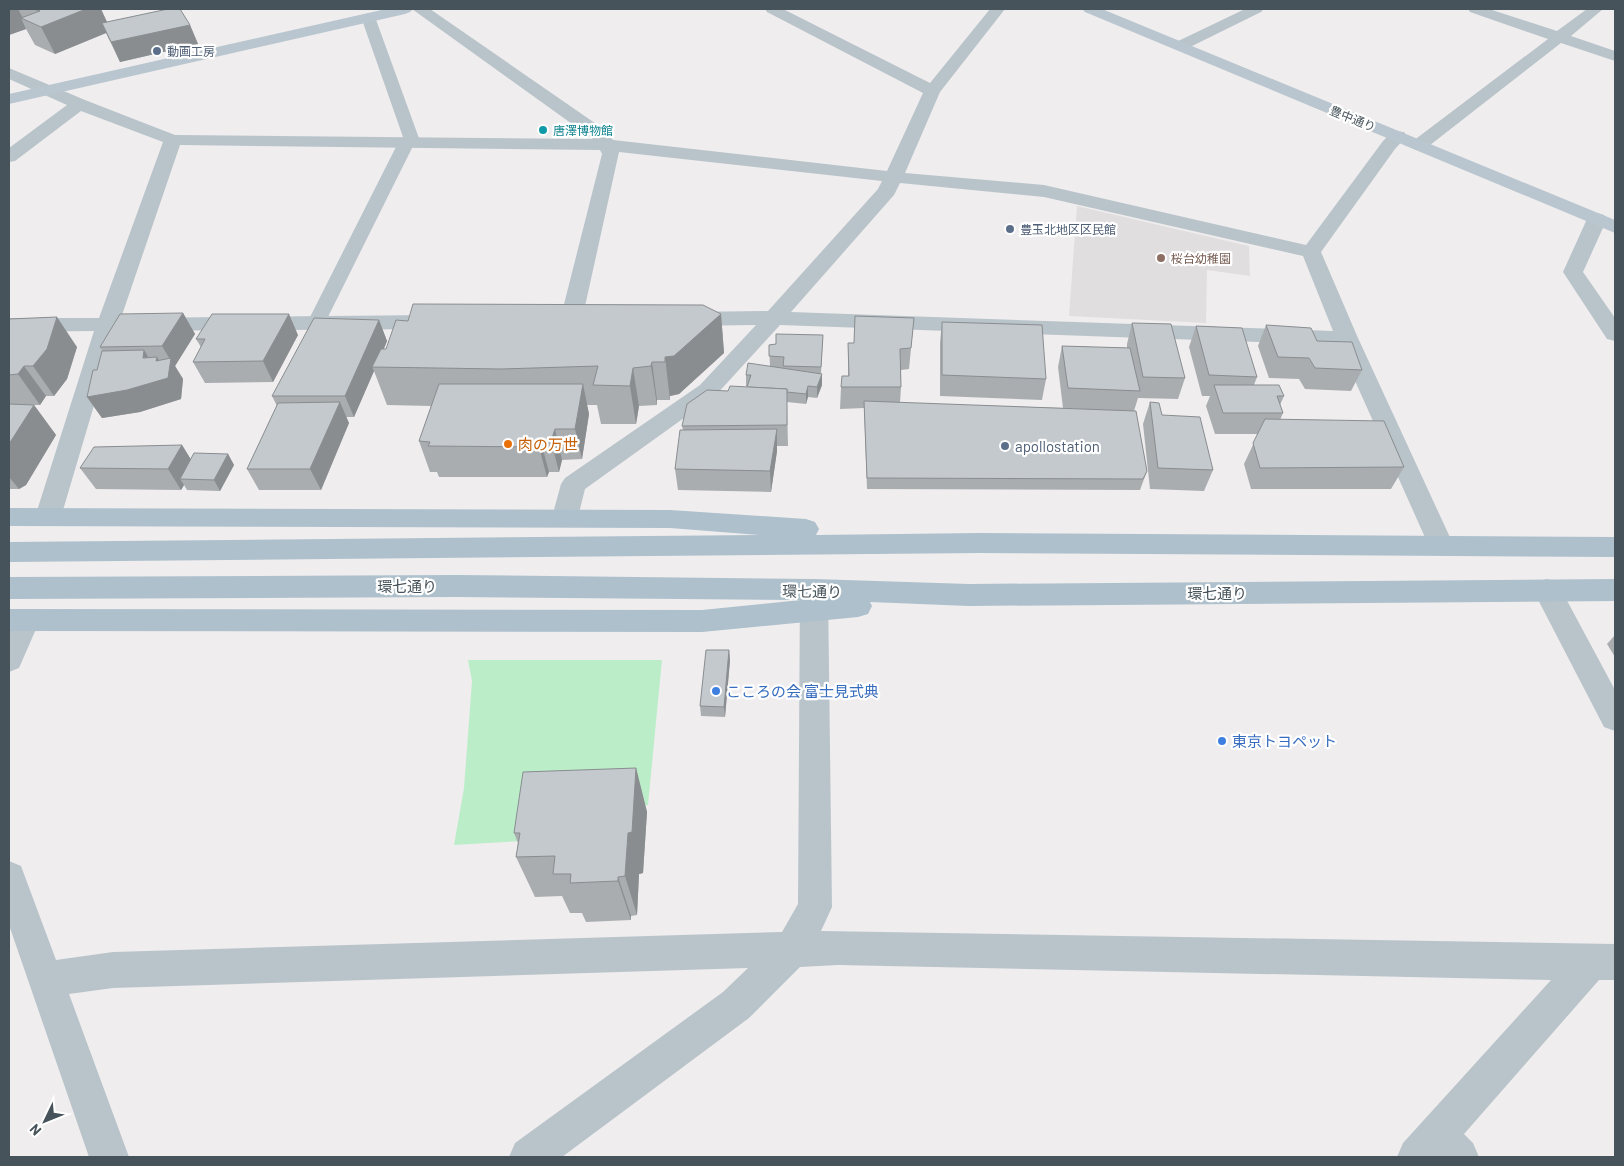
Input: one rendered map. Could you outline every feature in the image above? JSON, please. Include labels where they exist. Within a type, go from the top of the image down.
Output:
[{"type":"main road","points":[[9,517],[565,517],[670,519],[980,543]]},
{"type":"main road","points":[[9,552],[980,543],[1615,547]]},
{"type":"main road","name":"環七通り","points":[[9,588],[456,586],[814,600],[969,595],[1615,590]]},
{"type":"main road","points":[[17,620],[702,621],[814,600]]},
{"type":"street","points":[[9,100],[404,9]]},
{"type":"street","points":[[420,9],[596,132],[608,144],[611,154],[571,320]]},
{"type":"street","points":[[772,9],[932,91]]},
{"type":"street","points":[[565,517],[574,484],[708,390],[887,191],[932,91],[998,9]]},
{"type":"street","name":"豊中通り","points":[[1090,9],[1606,223]]},
{"type":"street","points":[[1180,46],[1256,9]]},
{"type":"street","points":[[1475,9],[1615,56]]},
{"type":"street","points":[[1419,145],[1596,9]]},
{"type":"street","points":[[9,73],[79,104],[173,140],[608,144],[892,177],[1044,191],[1311,252]]},
{"type":"street","points":[[9,157],[79,104]]},
{"type":"street","points":[[1311,252],[1389,145],[1398,136]]},
{"type":"street","points":[[48,517],[107,325],[173,140]]},
{"type":"street","points":[[1606,223],[1573,272],[1615,334]]},
{"type":"street","points":[[1311,252],[1441,546]]},
{"type":"street","points":[[668,320],[774,318],[1348,338]]},
{"type":"street","points":[[9,325],[456,322]]},
{"type":"street","points":[[1547,590],[1615,718]]},
{"type":"street","points":[[542,1153],[736,1005],[792,950],[815,907],[814,600]]},
{"type":"street","points":[[9,660],[17,620]]},
{"type":"street","points":[[9,877],[109,1157]]},
{"type":"street","points":[[46,979],[113,970],[838,948],[1603,962]]},
{"type":"street","points":[[1438,1150],[1603,962]]},
{"type":"lane","points":[[316,323],[410,141],[368,17]]},
{"type":"shaded area","name":"桜台幼稚園","points":[[1077,206],[1249,246],[1250,276],[1207,270],[1206,323],[1069,316]]},
{"type":"green space","points":[[468,660],[662,660],[648,805],[528,809],[521,841],[454,845],[464,788],[472,681]]},
{"type":"building","points":[[33,9],[86,9],[41,27],[21,18],[40,11]]},
{"type":"building","points":[[168,9],[180,9],[190,25],[111,42],[102,23]]},
{"type":"building","points":[[413,304],[703,305],[721,314],[674,356],[665,357],[665,362],[652,362],[651,366],[633,368],[630,386],[593,385],[598,366],[501,369],[372,367],[381,349],[386,349],[396,320],[408,321]]},
{"type":"building","points":[[183,313],[162,346],[100,347],[120,314]]},
{"type":"building","points":[[212,314],[289,314],[263,361],[193,362],[205,339],[196,339]]},
{"type":"building","points":[[855,316],[914,318],[911,348],[900,349],[901,387],[841,387],[842,376],[849,376],[848,343],[854,343]]},
{"type":"building","points":[[57,317],[47,349],[33,366],[24,366],[18,374],[9,375],[9,319]]},
{"type":"building","points":[[314,318],[379,320],[345,396],[272,396]]},
{"type":"building","points":[[942,322],[1042,325],[1046,379],[942,375]]},
{"type":"building","points":[[1132,323],[1171,324],[1185,378],[1143,377]]},
{"type":"building","points":[[1266,325],[1311,328],[1317,341],[1352,342],[1362,370],[1315,368],[1309,358],[1278,357]]},
{"type":"building","points":[[1196,326],[1242,328],[1257,377],[1209,375]]},
{"type":"building","points":[[776,334],[823,335],[821,367],[783,366],[784,357],[769,356],[769,345],[776,344]]},
{"type":"building","points":[[1062,346],[1130,348],[1140,391],[1068,388]]},
{"type":"building","points":[[144,350],[143,358],[157,357],[156,361],[171,358],[168,378],[127,390],[87,397],[93,370],[97,370],[102,351]]},
{"type":"building","points":[[748,363],[822,374],[817,387],[808,386],[806,394],[787,392],[787,389],[747,387],[751,375],[746,375]]},
{"type":"building","points":[[439,384],[583,384],[575,429],[555,429],[551,441],[541,442],[539,447],[428,446],[430,442],[419,441]]},
{"type":"building","points":[[1214,385],[1279,385],[1284,396],[1277,396],[1283,413],[1223,413]]},
{"type":"building","points":[[730,386],[787,389],[787,425],[682,426],[687,404],[707,390],[728,391]]},
{"type":"building","points":[[864,401],[1136,411],[1147,471],[1143,479],[867,478]]},
{"type":"building","points":[[340,402],[310,469],[247,469],[278,403]]},
{"type":"building","points":[[1150,402],[1159,403],[1162,415],[1200,417],[1213,470],[1158,468]]},
{"type":"building","points":[[9,404],[34,405],[9,444]]},
{"type":"building","points":[[1265,419],[1384,421],[1404,467],[1260,468],[1253,443]]},
{"type":"building","points":[[777,429],[770,471],[675,469],[680,430]]},
{"type":"building","points":[[182,445],[168,469],[80,468],[94,447]]},
{"type":"building","points":[[194,453],[228,454],[214,480],[180,479]]},
{"type":"building","points":[[706,650],[729,650],[724,707],[700,706]]},
{"type":"building","points":[[636,768],[632,832],[628,833],[625,876],[618,877],[618,881],[570,883],[571,874],[553,874],[555,856],[516,857],[520,833],[514,833],[523,772]]},
{"type":"place","name":"動画工房","points":[[157,51]]},
{"type":"place","name":"唐澤博物館","points":[[543,130]]},
{"type":"place","name":"豊玉北地区区民館","points":[[1010,229]]},
{"type":"place","name":"桜台幼稚園","points":[[1161,258]]},
{"type":"place","name":"肉の万世","points":[[508,444]]},
{"type":"place","name":"apollostation","points":[[1005,446]]},
{"type":"place","name":"こころの会 富士見式典","points":[[716,691]]},
{"type":"place","name":"東京トヨペット","points":[[1222,741]]}]
